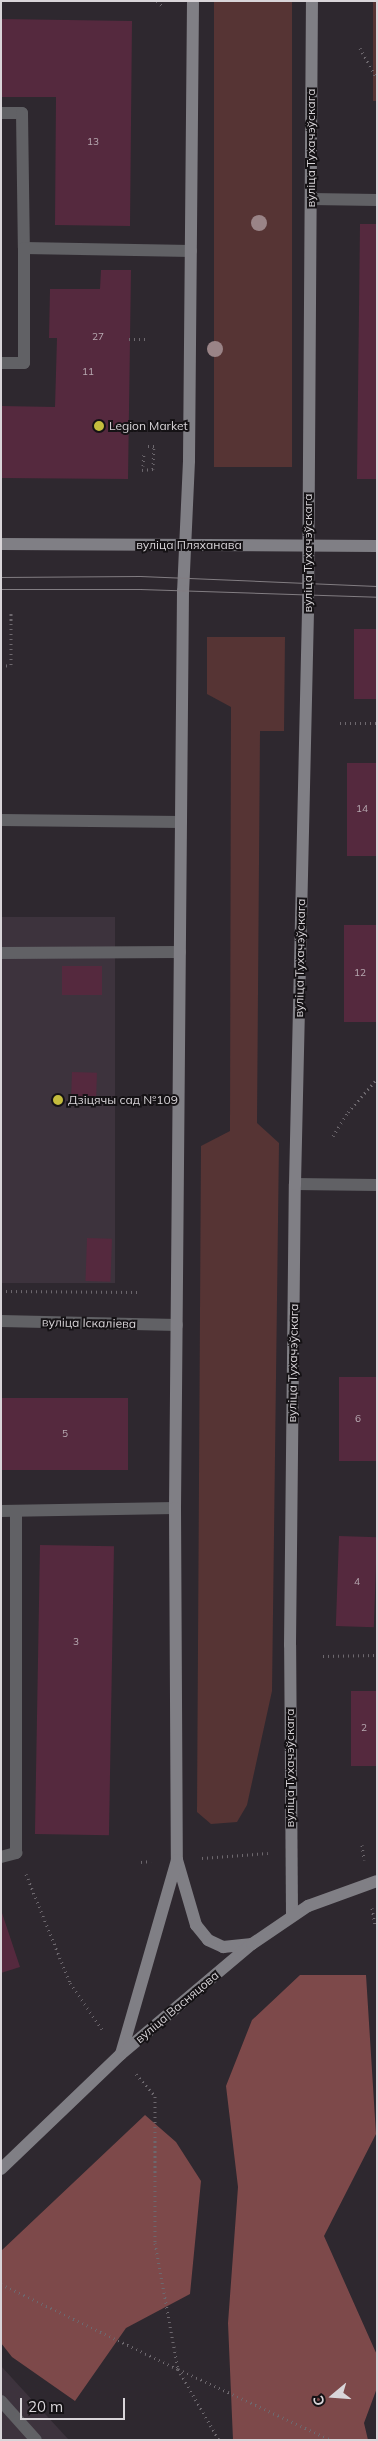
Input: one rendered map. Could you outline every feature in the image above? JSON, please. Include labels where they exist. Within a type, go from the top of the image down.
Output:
[{"type":"street","points":[[193,1],[191,251],[181,822],[175,1508],[177,1860],[196,1925],[208,1940],[223,1947],[252,1944]]},
{"type":"street","name":"вуліца Тухачэўскага","points":[[292,1915],[290,1852],[295,1184],[308,546],[312,1]]},
{"type":"street","points":[[1,113],[22,113],[24,248],[24,363],[1,363]]},
{"type":"street","points":[[311,200],[377,200]]},
{"type":"street","points":[[24,248],[191,251]]},
{"type":"street","name":"вуліца Пляханава","points":[[1,544],[377,546]]},
{"type":"street","points":[[1,820],[181,822]]},
{"type":"street","points":[[1,953],[180,952]]},
{"type":"street","points":[[295,1184],[377,1185]]},
{"type":"street","name":"вуліца Іскаліева","points":[[1,1321],[177,1324]]},
{"type":"street","points":[[1,1511],[175,1508]]},
{"type":"street","points":[[1,1857],[16,1853],[16,1511]]},
{"type":"street","points":[[120,2056],[177,1860]]},
{"type":"street","name":"вуліца Васняцова","points":[[1,2169],[120,2056],[252,1944],[292,1915],[335,1894],[377,1881]]},
{"type":"street","points":[[1,2401],[36,2440]]},
{"type":"path","points":[[156,1],[163,7]]},
{"type":"path","points":[[360,48],[377,79]]},
{"type":"path","points":[[129,339],[146,339]]},
{"type":"path","points":[[129,429],[146,428]]},
{"type":"path","points":[[144,446],[154,446],[153,470],[143,468],[144,452]]},
{"type":"path","points":[[1,666],[11,665],[11,611]]},
{"type":"path","points":[[340,723],[377,723]]},
{"type":"path","points":[[333,1136],[348,1112],[377,1079]]},
{"type":"path","points":[[1,1291],[140,1292]]},
{"type":"path","points":[[322,1656],[377,1655]]},
{"type":"path","points":[[141,1862],[290,1852]]},
{"type":"path","points":[[16,1853],[70,1983]]},
{"type":"path","points":[[155,2096],[155,2243],[178,2369],[219,2440]]},
{"type":"path","points":[[1,2284],[331,2440]]},
{"type":"shaded area","points":[[214,1],[292,1],[292,467],[214,467]]},
{"type":"shaded area","points":[[373,1],[377,1],[377,101],[373,101]]},
{"type":"shaded area","points":[[207,637],[285,637],[284,731],[260,731],[257,1123],[279,1143],[272,1691],[247,1805],[237,1822],[211,1824],[197,1812],[201,1146],[230,1131],[231,707],[207,694]]},
{"type":"shaded area","name":"Дзіцячы сад №109","points":[[1,917],[115,917],[115,1283],[1,1283]]},
{"type":"shaded area","points":[[300,1975],[366,1975],[376,2134],[324,2236],[377,2355],[377,2388],[364,2423],[368,2440],[233,2440],[228,2323],[238,2187],[226,2086],[252,2020]]},
{"type":"shaded area","points":[[145,2115],[176,2142],[201,2181],[190,2294],[126,2328],[75,2401],[12,2357],[1,2343],[1,2251]]},
{"type":"shaded area","points":[[1,2366],[69,2440],[1,2440]]},
{"type":"building","points":[[1,19],[132,21],[130,226],[55,225],[56,97],[1,97]]},
{"type":"building","points":[[360,224],[377,224],[377,479],[357,479]]},
{"type":"building","points":[[101,270],[131,270],[128,479],[1,478],[1,406],[55,407],[57,338],[49,338],[50,289],[100,289]]},
{"type":"building","points":[[354,629],[377,629],[377,699],[354,699]]},
{"type":"building","points":[[347,763],[377,763],[377,856],[347,856]]},
{"type":"building","points":[[344,925],[377,925],[377,1022],[344,1022]]},
{"type":"building","points":[[62,966],[102,966],[102,995],[62,995]]},
{"type":"building","points":[[72,1072],[97,1073],[96,1098],[71,1097]]},
{"type":"building","points":[[87,1238],[112,1239],[110,1282],[85,1281]]},
{"type":"building","points":[[339,1377],[377,1377],[377,1461],[339,1461]]},
{"type":"building","points":[[1,1398],[128,1398],[128,1470],[1,1470]]},
{"type":"building","points":[[339,1536],[377,1537],[374,1627],[336,1626]]},
{"type":"building","points":[[40,1545],[114,1546],[109,1835],[35,1834]]},
{"type":"building","points":[[351,1691],[377,1691],[377,1766],[351,1766]]},
{"type":"building","points":[[1,1910],[20,1967],[1,1973]]},
{"type":"tram line","points":[[1,577],[140,576],[377,586]]},
{"type":"tram line","points":[[1,589],[140,589],[377,597]]},
{"type":"place","name":"Legion Market","points":[[99,426]]},
{"type":"place","name":"Дзіцячы сад №109","points":[[58,1100]]}]
